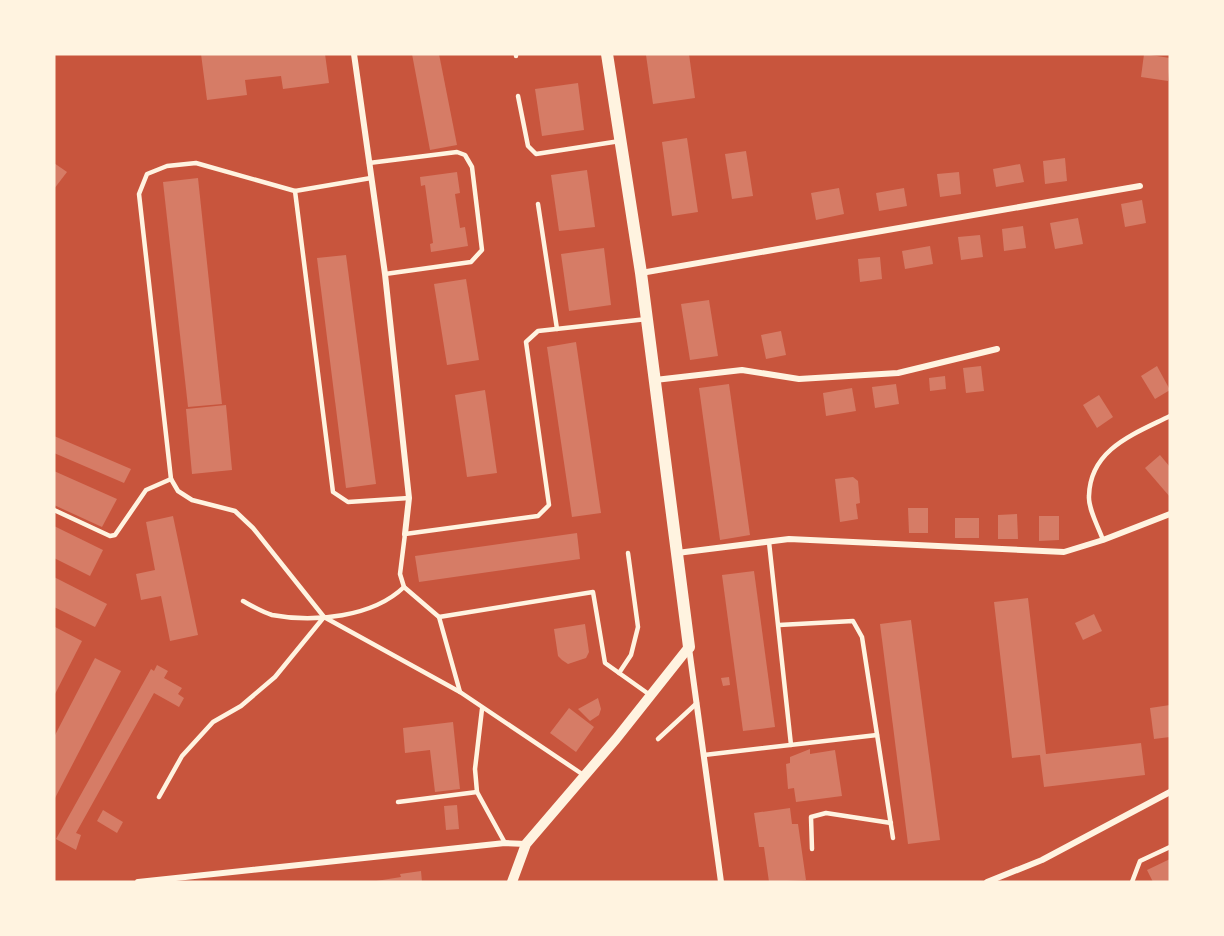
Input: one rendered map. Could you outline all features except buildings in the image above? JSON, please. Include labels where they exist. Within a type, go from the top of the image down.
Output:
[{"type":"main road","points":[[607,54],[641,273],[689,647]]},
{"type":"street","points":[[354,54],[385,274],[409,498],[405,534]]},
{"type":"street","points":[[641,273],[1140,186]]},
{"type":"street","points":[[655,380],[742,370],[799,379],[898,373],[997,349]]},
{"type":"street","points":[[677,553],[789,539],[1045,553],[1064,552],[1103,540],[1170,514]]},
{"type":"street","points":[[512,882],[526,844],[585,776],[689,647]]},
{"type":"street","points":[[689,647],[721,882]]},
{"type":"street","points":[[987,882],[1042,860],[1170,792]]},
{"type":"street","points":[[138,882],[505,843],[526,844]]},
{"type":"lane","points":[[518,96],[528,146],[536,154],[620,141]]},
{"type":"lane","points":[[369,163],[457,152],[465,155],[472,167],[482,250],[478,257],[471,262],[385,274]]},
{"type":"lane","points":[[371,178],[295,191],[196,163],[167,166],[147,174],[139,194],[171,479],[178,491],[192,500],[235,511],[253,528],[324,617],[460,692],[482,709],[585,776]]},
{"type":"lane","points":[[295,191],[333,492],[348,502],[409,498]]},
{"type":"lane","points":[[538,204],[557,329]]},
{"type":"lane","points":[[460,692],[439,617],[404,587],[399,574],[405,534],[538,516],[549,505],[526,342],[538,332],[647,319]]},
{"type":"lane","points":[[1103,540],[1088,497],[1095,467],[1114,444],[1170,416]]},
{"type":"lane","points":[[54,510],[110,536],[115,535],[147,490],[171,479]]},
{"type":"lane","points":[[769,542],[791,746]]},
{"type":"lane","points":[[619,673],[631,655],[638,627],[628,553]]},
{"type":"lane","points":[[243,602],[270,614],[324,617],[380,606],[391,600],[404,587]]},
{"type":"lane","points":[[439,617],[593,592],[605,663],[650,695]]},
{"type":"lane","points":[[159,797],[182,756],[213,722],[242,706],[275,677],[324,617]]},
{"type":"lane","points":[[779,625],[853,621],[862,637],[893,838]]},
{"type":"lane","points":[[658,739],[697,703]]},
{"type":"lane","points":[[482,709],[475,769],[477,792],[505,843]]},
{"type":"lane","points":[[704,755],[877,735]]},
{"type":"lane","points":[[398,802],[477,792]]},
{"type":"lane","points":[[812,849],[811,817],[826,813],[891,823]]},
{"type":"lane","points":[[1132,882],[1140,861],[1170,847]]}]
